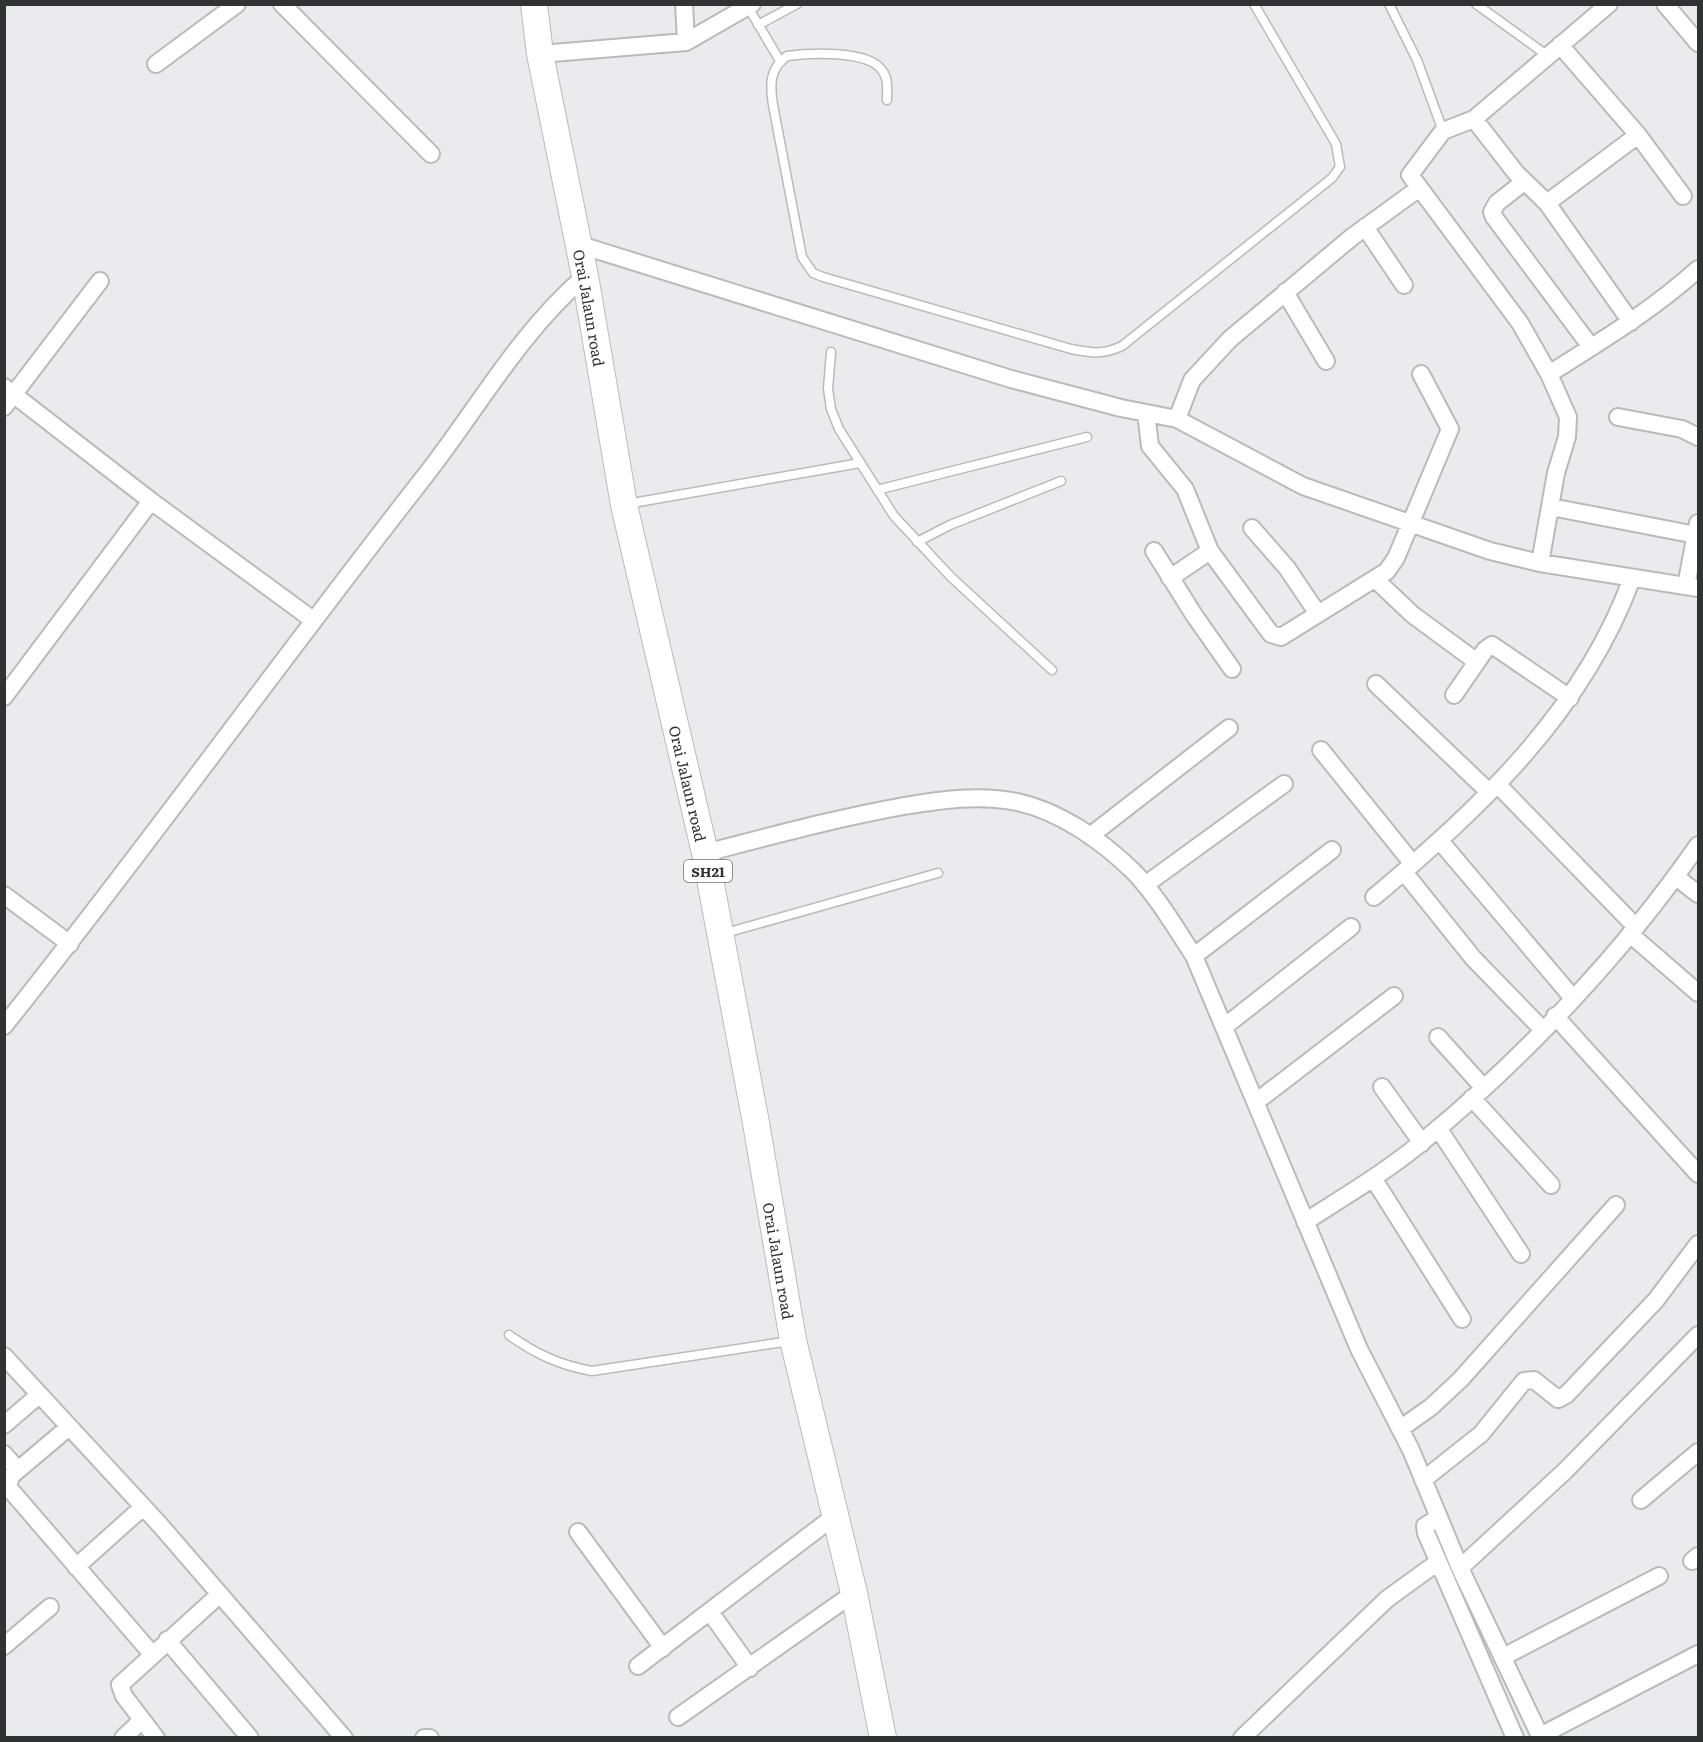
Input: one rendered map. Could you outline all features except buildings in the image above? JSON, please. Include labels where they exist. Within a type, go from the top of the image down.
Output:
[{"type":"main road","name":"Orai Jalaun road","points":[[534,4],[540,54],[585,276],[624,505],[705,853],[793,1340],[854,1593],[883,1737]]},
{"type":"street","points":[[156,64],[237,4]]},
{"type":"street","points":[[282,4],[431,154]]},
{"type":"street","points":[[684,4],[686,42]]},
{"type":"street","points":[[1540,563],[1556,473],[1568,427],[1568,417],[1550,374],[1520,323],[1489,278],[1418,189],[1411,179],[1411,171],[1443,131],[1474,119],[1609,4]]},
{"type":"street","points":[[1665,4],[1698,43]]},
{"type":"street","points":[[540,54],[686,42],[750,6]]},
{"type":"street","points":[[1554,51],[1638,135],[1683,196]]},
{"type":"street","points":[[1474,119],[1524,182],[1547,202],[1630,322]]},
{"type":"street","points":[[1547,202],[1638,135]]},
{"type":"street","points":[[1524,182],[1497,203],[1492,212],[1494,217],[1591,347]]},
{"type":"street","points":[[1177,419],[1192,380],[1204,364],[1285,292],[1365,227],[1418,189]]},
{"type":"street","points":[[1365,227],[1404,285]]},
{"type":"street","points":[[578,244],[1000,375],[1177,419],[1303,486],[1490,551],[1540,563],[1692,587],[1697,529],[1551,507]]},
{"type":"street","points":[[1550,374],[1667,296],[1698,268]]},
{"type":"street","points":[[4,1026],[70,944],[313,620],[443,453],[526,336],[540,318],[585,276]]},
{"type":"street","points":[[100,281],[8,396],[313,620]]},
{"type":"street","points":[[1285,292],[1326,361]]},
{"type":"street","points":[[1146,413],[1150,446],[1185,489],[1210,551],[1276,637],[1285,635],[1376,580],[1396,558],[1450,429],[1421,374]]},
{"type":"street","points":[[1618,417],[1697,432]]},
{"type":"street","points":[[4,697],[151,501]]},
{"type":"street","points":[[1252,528],[1287,568],[1318,614]]},
{"type":"street","points":[[1154,551],[1232,669]]},
{"type":"street","points":[[1170,578],[1210,551]]},
{"type":"street","points":[[1374,897],[1440,841],[1550,727],[1608,639],[1632,578]]},
{"type":"street","points":[[1376,580],[1413,615],[1477,662]]},
{"type":"street","points":[[1454,695],[1488,646],[1496,646],[1570,698]]},
{"type":"street","points":[[1376,684],[1493,788],[1698,993]]},
{"type":"street","points":[[1090,836],[1229,728]]},
{"type":"street","points":[[1321,750],[1473,958],[1542,1029]]},
{"type":"street","points":[[1144,885],[1284,784]]},
{"type":"street","points":[[705,853],[858,814],[931,802],[982,798],[1017,802],[1054,814],[1090,836],[1133,872],[1158,902],[1194,956],[1359,1349],[1424,1480],[1438,1562],[1515,1737]]},
{"type":"street","points":[[1440,841],[1572,997]]},
{"type":"street","points":[[1305,1222],[1422,1143],[1477,1092],[1555,1016],[1633,930],[1676,877],[1698,845]]},
{"type":"street","points":[[1194,956],[1332,850]]},
{"type":"street","points":[[1676,877],[1698,894]]},
{"type":"street","points":[[4,896],[70,944]]},
{"type":"street","points":[[1224,1027],[1351,927]]},
{"type":"street","points":[[1256,1102],[1394,996]]},
{"type":"street","points":[[1555,1016],[1698,1174]]},
{"type":"street","points":[[1438,1037],[1477,1092],[1551,1185]]},
{"type":"street","points":[[1382,1087],[1422,1143]]},
{"type":"street","points":[[1438,1128],[1521,1254]]},
{"type":"street","points":[[1373,1178],[1462,1319]]},
{"type":"street","points":[[1400,1429],[1431,1407],[1468,1372],[1616,1205]]},
{"type":"street","points":[[1424,1480],[1481,1434],[1524,1381],[1534,1380],[1558,1399],[1566,1395],[1656,1300],[1698,1244]]},
{"type":"street","points":[[1460,1568],[1695,1346]]},
{"type":"street","points":[[4,1356],[143,1507],[344,1737]]},
{"type":"street","points":[[4,1425],[39,1395]]},
{"type":"street","points":[[69,1427],[18,1470],[8,1482],[10,1492],[152,1654]]},
{"type":"street","points":[[1641,1500],[1698,1452]]},
{"type":"street","points":[[4,1454],[18,1470]]},
{"type":"street","points":[[76,1567],[143,1507]]},
{"type":"street","points":[[638,1666],[836,1515]]},
{"type":"street","points":[[1432,1521],[1460,1568],[1541,1737],[1698,1654]]},
{"type":"street","points":[[578,1532],[663,1648]]},
{"type":"street","points":[[1242,1737],[1387,1599],[1438,1562]]},
{"type":"street","points":[[1503,1657],[1659,1576]]},
{"type":"street","points":[[678,1717],[854,1593]]},
{"type":"street","points":[[156,1737],[120,1691],[120,1685],[220,1594]]},
{"type":"street","points":[[4,1646],[50,1606]]},
{"type":"street","points":[[710,1612],[750,1668]]},
{"type":"street","points":[[167,1640],[250,1737]]},
{"type":"street","points":[[123,1737],[142,1720]]},
{"type":"street","points":[[424,1737],[430,1737]]},
{"type":"lane","points":[[758,25],[797,4]]},
{"type":"lane","points":[[887,100],[887,80],[881,68],[871,61],[852,56],[787,56],[780,61],[770,82],[802,258],[813,273],[1095,354],[1109,352],[1122,346],[1332,178],[1340,167],[1336,144],[1254,4]]},
{"type":"lane","points":[[1389,4],[1417,60],[1443,131]]},
{"type":"lane","points":[[1476,4],[1554,51]]},
{"type":"lane","points":[[750,6],[758,25],[780,61]]},
{"type":"lane","points":[[831,352],[828,389],[831,409],[839,429],[894,516],[951,577],[1052,670]]},
{"type":"lane","points":[[877,490],[1087,437]]},
{"type":"lane","points":[[624,505],[860,463]]},
{"type":"lane","points":[[917,542],[950,525],[1061,481]]},
{"type":"lane","points":[[721,935],[938,873]]},
{"type":"lane","points":[[509,1335],[537,1354],[562,1365],[592,1371],[793,1340]]}]
